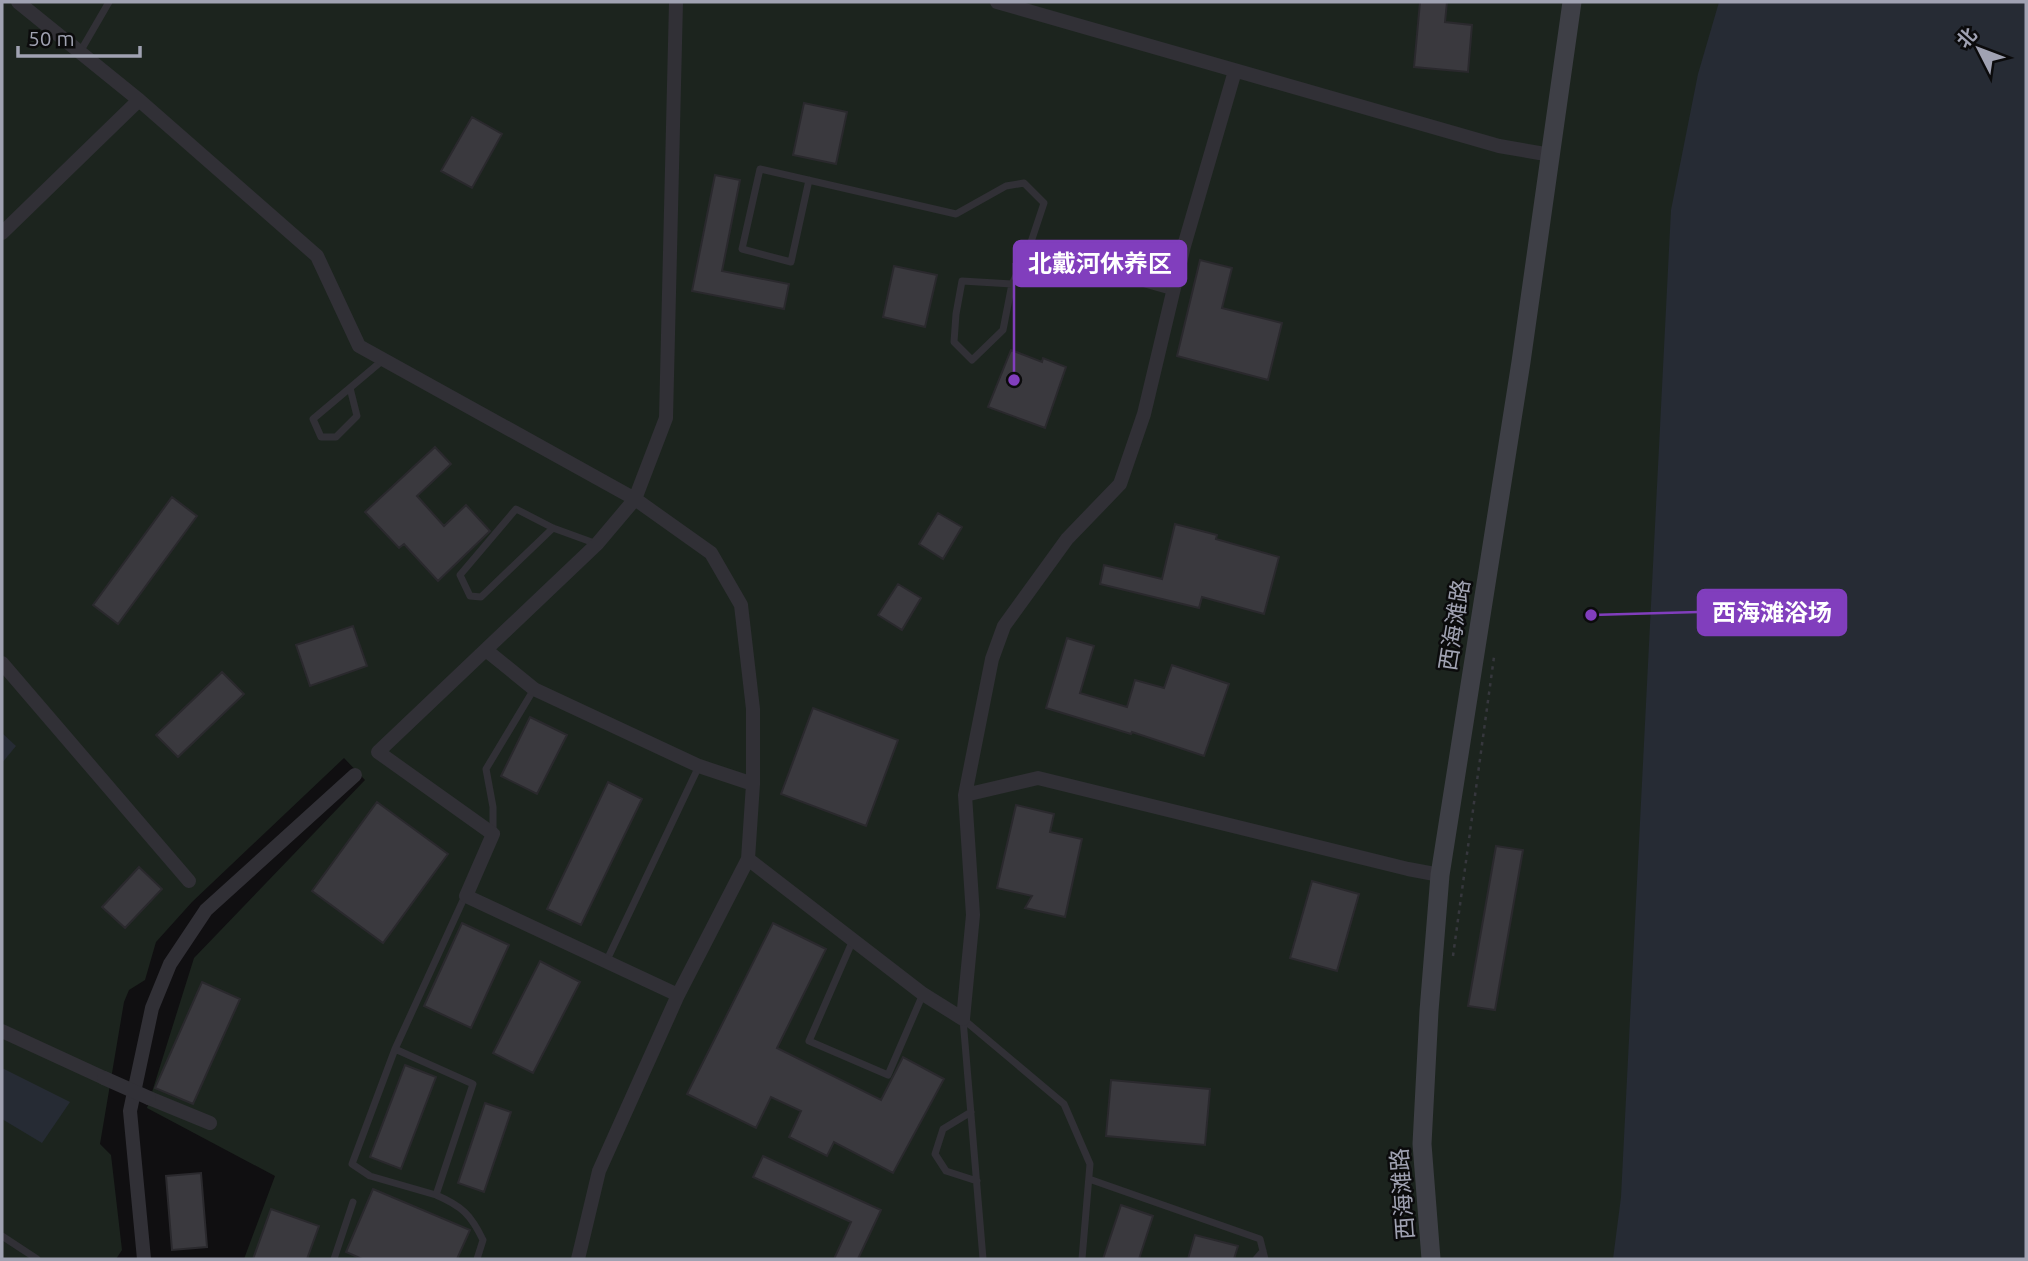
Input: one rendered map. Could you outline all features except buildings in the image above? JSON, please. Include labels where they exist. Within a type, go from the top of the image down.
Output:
[{"type":"main road","name":"西海滩路","points":[[1431,1259],[1422,1143],[1440,875],[1551,155],[1572,2]]},
{"type":"street","points":[[18,2],[139,100],[317,256],[359,346],[635,499],[711,553],[741,605],[752,709],[753,784],[748,859],[678,995],[599,1171],[578,1259]]},
{"type":"street","points":[[676,2],[666,418],[635,499],[597,544],[378,752],[494,835],[466,896],[678,995]]},
{"type":"street","points":[[998,2],[1499,146],[1551,155]]},
{"type":"street","points":[[748,859],[923,993],[963,1019],[972,915],[965,795],[992,659],[1004,626],[1066,540],[1120,484],[1144,414],[1173,293],[1235,71]]},
{"type":"street","points":[[2,233],[139,100]]},
{"type":"street","points":[[486,650],[534,689],[699,766],[753,784]]},
{"type":"street","points":[[2,663],[189,881]]},
{"type":"street","points":[[145,1259],[130,1111],[152,1008],[170,964],[206,910],[355,775]]},
{"type":"street","points":[[965,795],[1038,778],[1440,875]]},
{"type":"street","points":[[2,1031],[210,1123]]},
{"type":"lane","points":[[80,52],[109,2]]},
{"type":"lane","points":[[809,180],[791,262],[742,249],[760,169],[809,180],[956,214],[1006,186],[1024,183],[1044,202],[1028,251],[1012,284],[1003,330],[972,360],[954,342],[962,281],[1012,284]]},
{"type":"lane","points":[[1028,251],[1173,293]]},
{"type":"lane","points":[[350,388],[357,416],[336,437],[321,437],[313,419],[350,388],[384,360]]},
{"type":"lane","points":[[553,528],[481,597],[470,596],[460,575],[516,509],[553,528],[597,544]]},
{"type":"lane","points":[[494,835],[493,807],[486,769],[534,689]]},
{"type":"lane","points":[[606,962],[699,766]]},
{"type":"lane","points":[[466,896],[395,1049],[352,1164],[370,1177],[456,1203],[473,1219],[483,1240],[477,1259]]},
{"type":"lane","points":[[853,940],[809,1041],[888,1075],[923,993]]},
{"type":"lane","points":[[963,1019],[983,1259]]},
{"type":"lane","points":[[963,1019],[1064,1104],[1090,1164],[1082,1259]]},
{"type":"lane","points":[[395,1049],[473,1083],[436,1195]]},
{"type":"lane","points":[[971,1112],[943,1129],[936,1154],[946,1171],[977,1181]]},
{"type":"lane","points":[[1089,1179],[1260,1239],[1264,1255],[1256,1259]]},
{"type":"lane","points":[[334,1259],[353,1202]]},
{"type":"lane","points":[[2,1236],[37,1259]]},
{"type":"path","points":[[1451,967],[1494,657]]},
{"type":"shaded area","points":[[2,2],[2026,2],[2026,1259],[244,1259],[275,1176],[147,1108],[194,958],[365,780],[344,758],[192,902],[156,942],[145,980],[129,990],[124,1002],[100,1144],[111,1155],[122,1250],[116,1259],[2,1259]]},
{"type":"shaded area","points":[[1719,2],[2026,2],[2026,1259],[1613,1259],[1621,1197],[1671,210],[1698,74]]},
{"type":"shaded area","points":[[2,733],[16,746],[2,763]]},
{"type":"shaded area","points":[[2,1068],[70,1102],[42,1143],[2,1119]]},
{"type":"place","name":"北戴河休养区","points":[[1014,380]]},
{"type":"place","name":"西海滩浴场","points":[[1591,615]]}]
